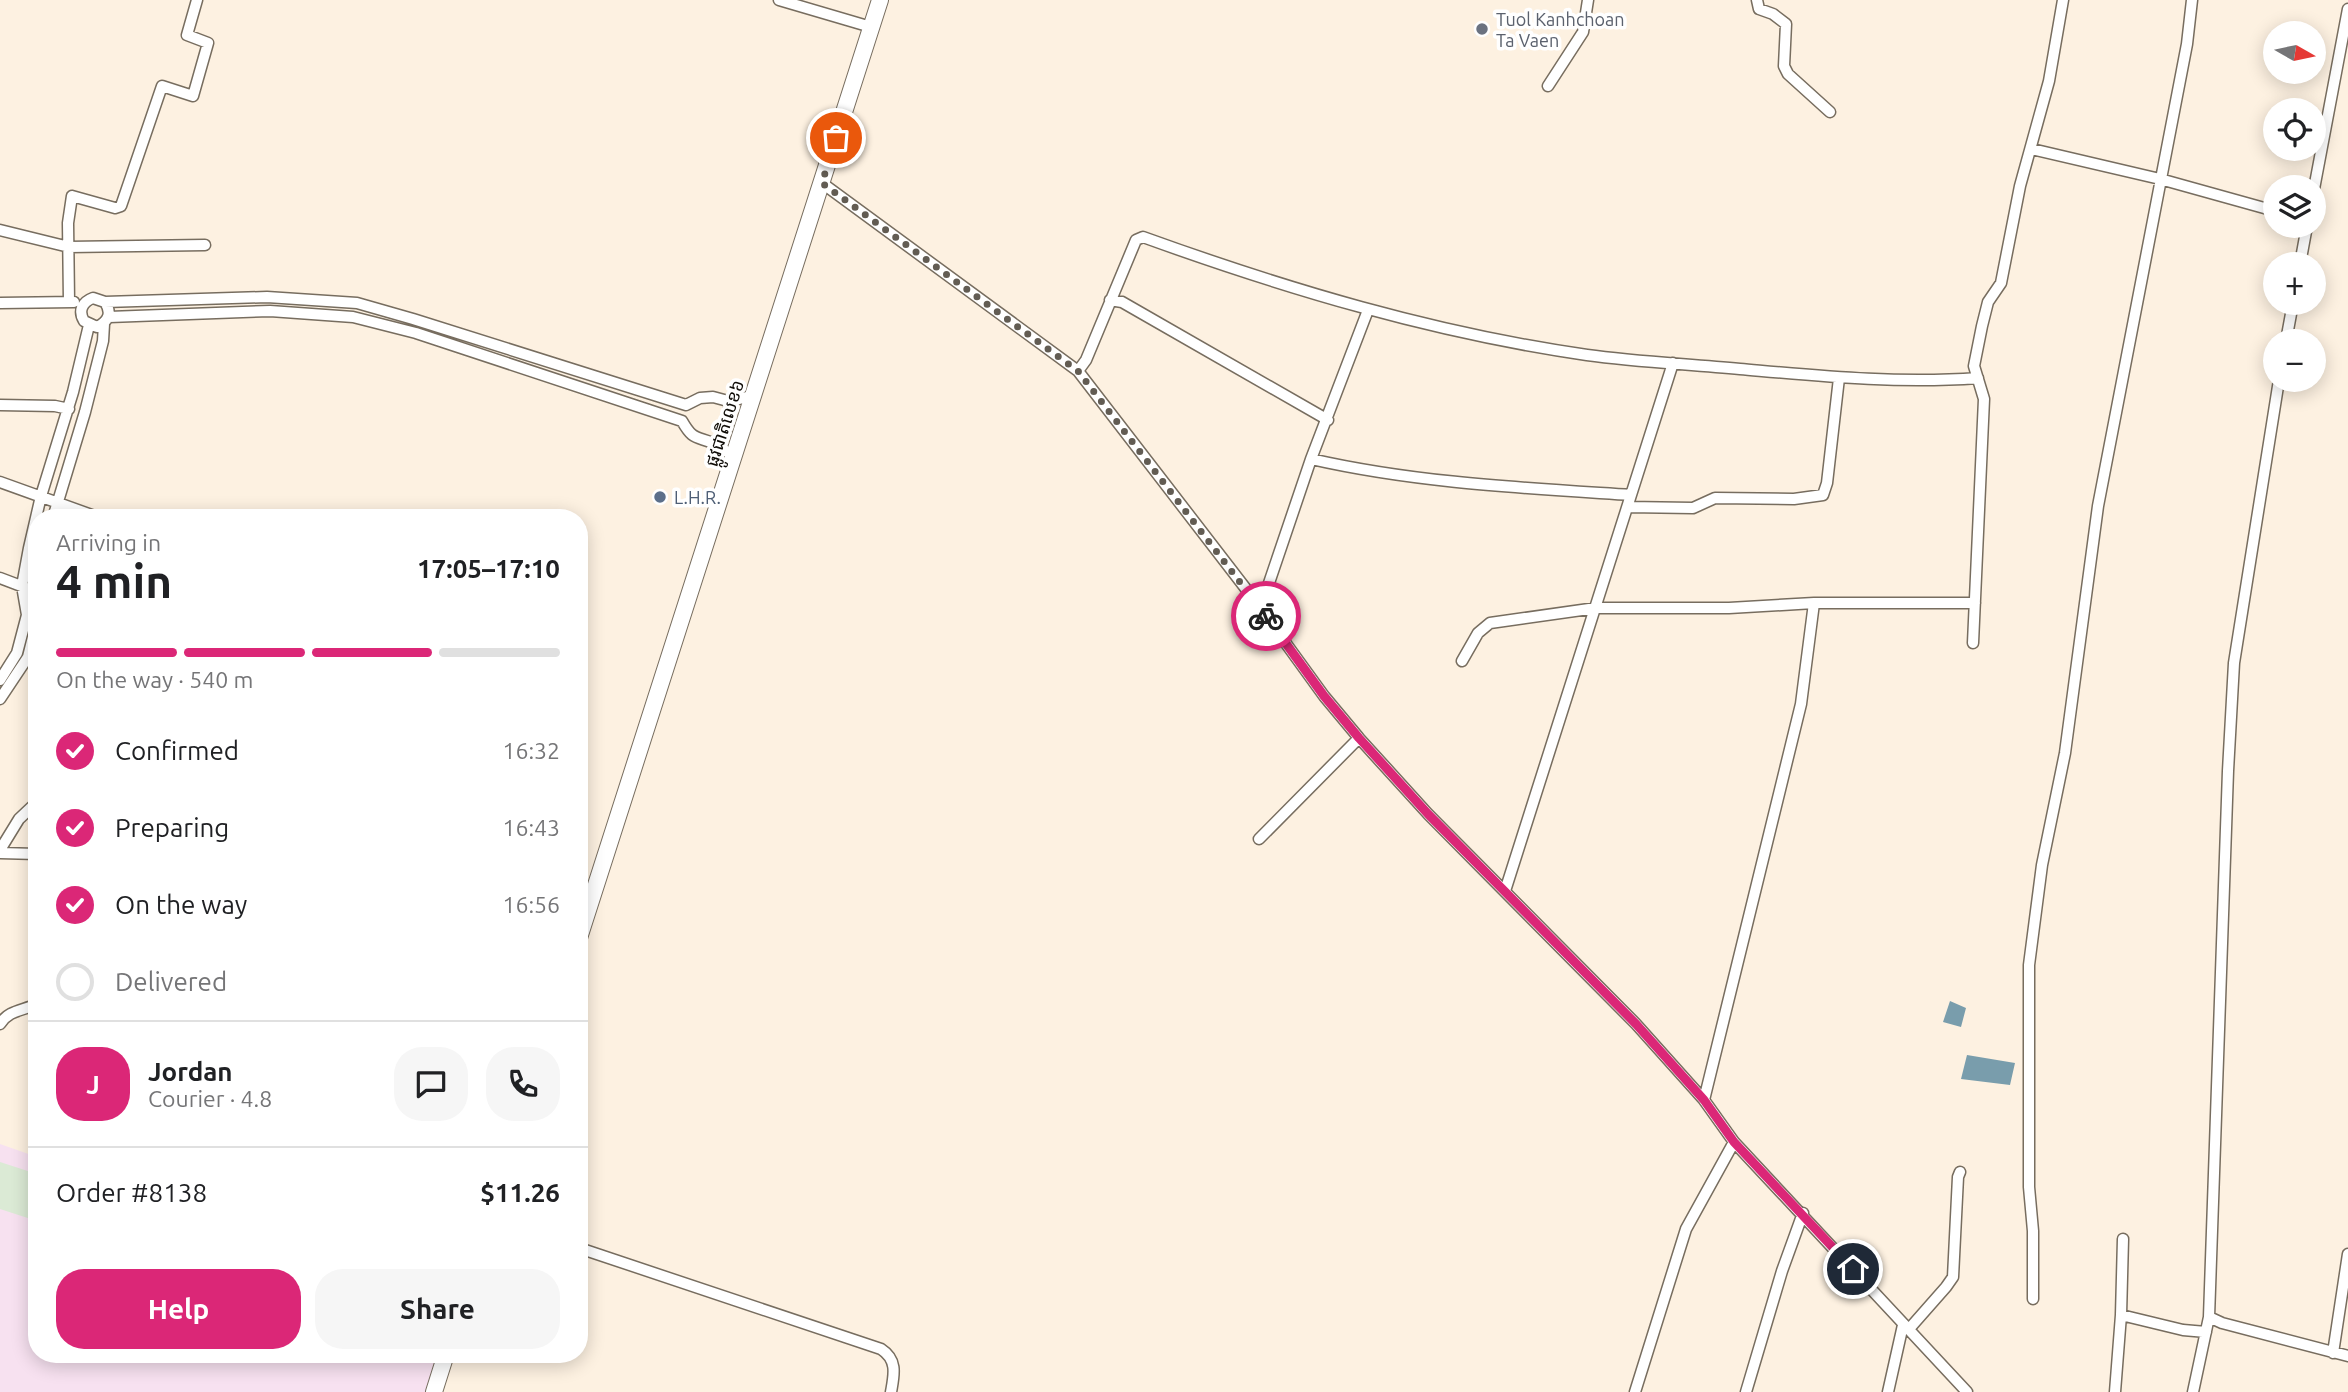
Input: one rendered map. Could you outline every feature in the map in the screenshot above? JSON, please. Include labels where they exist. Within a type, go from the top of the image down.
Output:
[{"type":"highway","name":"ផ្លូវជាតិលេខ៦","points":[[588,888],[753,396],[880,0]]},
{"type":"highway","points":[[434,1392],[443,1363]]},
{"type":"street","points":[[69,301],[68,223],[72,196],[114,208],[121,206],[162,86],[193,96],[208,43],[187,35],[197,0]]},
{"type":"street","points":[[779,0],[871,27]]},
{"type":"street","points":[[1548,86],[1583,32],[1588,0]]},
{"type":"street","points":[[1757,0],[1759,9],[1773,14],[1786,24],[1784,66],[1787,74],[1830,112]]},
{"type":"street","points":[[1973,643],[1984,400],[1974,366],[1987,302],[2001,283],[2020,186],[2049,81],[2063,0]]},
{"type":"street","points":[[2033,1299],[2033,1231],[2029,1174],[2029,965],[2042,865],[2065,753],[2098,506],[2187,44],[2192,0]]},
{"type":"street","points":[[2317,175],[2348,9]]},
{"type":"street","points":[[2032,149],[2160,179],[2263,208]]},
{"type":"street","points":[[822,183],[1078,371],[1253,598],[1324,696],[1359,738],[1428,814],[1636,1024],[1704,1100],[1734,1142],[1967,1392]]},
{"type":"street","points":[[0,230],[69,247],[205,246]]},
{"type":"street","points":[[1078,371],[1086,360],[1136,240],[1143,237],[1245,274],[1368,310],[1509,342],[1589,355],[1877,381],[1978,378]]},
{"type":"street","points":[[0,303],[69,301],[83,304],[93,298],[105,302],[267,297],[358,303],[414,318],[686,405],[700,398],[713,397],[728,401],[753,396]]},
{"type":"street","points":[[1110,300],[1122,302],[1328,420]]},
{"type":"street","points":[[56,509],[103,341],[109,309],[105,302]]},
{"type":"street","points":[[353,317],[358,303]]},
{"type":"street","points":[[83,304],[81,316],[89,325],[97,327],[107,320],[270,311],[353,317],[416,332],[682,421],[700,440],[715,443],[732,456]]},
{"type":"street","points":[[1253,598],[1268,586],[1311,459],[1368,310]]},
{"type":"street","points":[[38,509],[69,409],[89,325]]},
{"type":"street","points":[[1504,891],[1673,363]]},
{"type":"street","points":[[1311,459],[1362,471],[1693,508],[1715,498],[1794,499],[1823,495],[1827,484],[1839,378]]},
{"type":"street","points":[[2193,1392],[2208,1317],[2234,663],[2277,392]]},
{"type":"street","points":[[715,443],[727,431],[731,415],[728,401]]},
{"type":"street","points":[[0,405],[55,406],[69,409]]},
{"type":"street","points":[[0,482],[75,509]]},
{"type":"street","points":[[0,680],[17,653],[27,615],[22,586],[28,558]]},
{"type":"street","points":[[0,578],[28,588]]},
{"type":"street","points":[[1462,661],[1478,633],[1490,623],[1596,608],[1729,608],[1814,603],[1975,603]]},
{"type":"street","points":[[1704,1100],[1801,704],[1814,603]]},
{"type":"street","points":[[0,699],[28,657]]},
{"type":"street","points":[[1259,839],[1359,738]]},
{"type":"street","points":[[28,810],[19,819],[0,851],[28,853]]},
{"type":"street","points":[[0,1024],[13,1011],[28,1007]]},
{"type":"street","points":[[1635,1392],[1686,1229],[1734,1142]]},
{"type":"street","points":[[1888,1392],[1906,1327],[1953,1277],[1960,1172]]},
{"type":"street","points":[[1746,1392],[1782,1271],[1803,1213]]},
{"type":"street","points":[[2115,1392],[2123,1239]]},
{"type":"street","points":[[588,1251],[881,1349],[893,1361],[891,1392]]},
{"type":"street","points":[[2333,1353],[2348,1254]]},
{"type":"street","points":[[2121,1315],[2183,1330],[2206,1332]]},
{"type":"street","points":[[2208,1317],[2348,1356]]},
{"type":"shaded area","points":[[0,1144],[28,1154],[28,1363],[435,1363],[426,1392],[0,1392]]},
{"type":"green space","points":[[0,1162],[28,1171],[28,1218],[0,1209]]},
{"type":"water","points":[[1950,1001],[1966,1008],[1961,1027],[1943,1022]]},
{"type":"water","points":[[1967,1055],[2015,1063],[2010,1085],[1961,1079]]},
{"type":"way so far","points":[[836,138],[822,183],[1078,371],[1126,430],[1266,616]]},
{"type":"place","name":"Tuol Kanhchoan Ta Vaen","points":[[1482,29]]},
{"type":"place","name":"L.H.R.","points":[[660,497]]},
{"type":"route","points":[[1266,616],[1324,696],[1359,738],[1428,814],[1636,1024],[1704,1100],[1734,1142],[1853,1269]]}]
